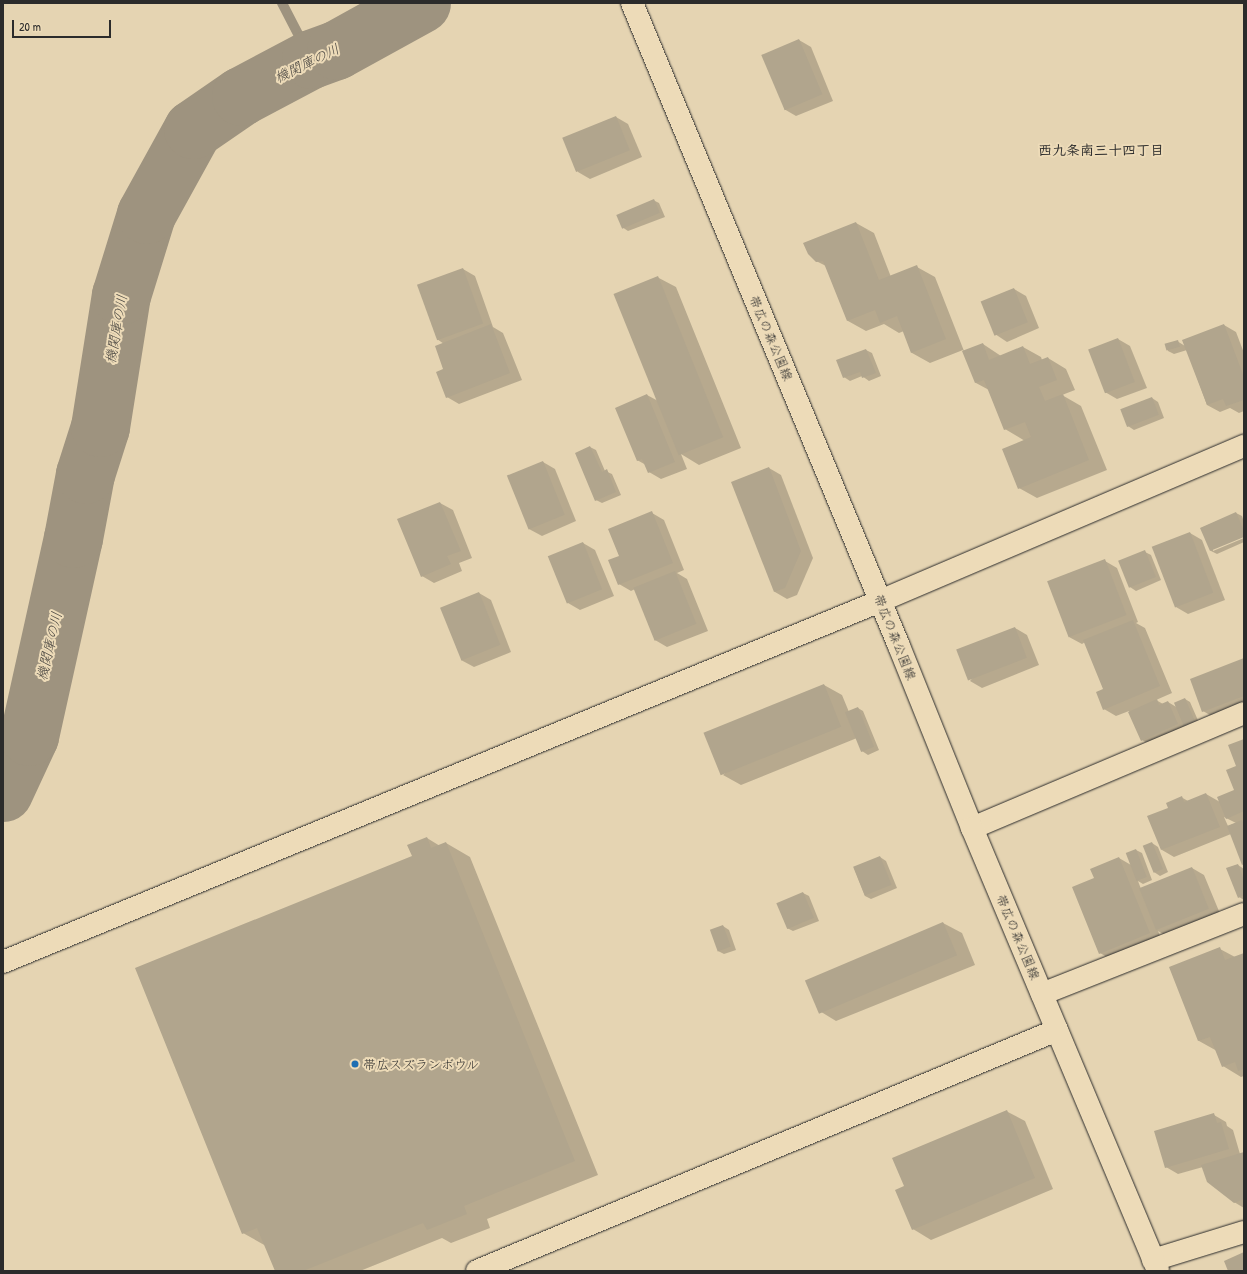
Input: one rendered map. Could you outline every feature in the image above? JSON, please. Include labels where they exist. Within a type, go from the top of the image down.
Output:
[{"type":"street","name":"帯広の森公園線","points":[[632,3],[880,600],[972,828],[1156,1265]]},
{"type":"street","points":[[3,962],[880,600],[1244,446]]},
{"type":"street","points":[[972,828],[1244,713]]},
{"type":"street","points":[[1042,994],[1244,914]]},
{"type":"street","points":[[477,1271],[1057,1030]]},
{"type":"street","points":[[1156,1265],[1244,1232]]},
{"type":"building","points":[[799,39],[822,94],[785,110],[761,55]]},
{"type":"building","points":[[616,116],[630,150],[576,172],[562,138]]},
{"type":"building","points":[[654,199],[660,213],[622,229],[616,215]]},
{"type":"building","points":[[856,222],[879,280],[917,265],[946,339],[911,353],[897,316],[880,323],[875,310],[847,321],[823,261],[816,262],[808,254],[803,243]]},
{"type":"building","points":[[463,268],[483,323],[437,340],[417,285]]},
{"type":"building","points":[[658,276],[723,437],[679,455],[613,294]]},
{"type":"building","points":[[1014,288],[1028,322],[994,336],[981,301]]},
{"type":"building","points":[[491,324],[510,373],[446,398],[436,372],[443,369],[435,346]]},
{"type":"building","points":[[1224,324],[1244,377],[1244,400],[1226,406],[1223,399],[1207,405],[1182,340]]},
{"type":"building","points":[[1118,338],[1135,382],[1105,393],[1088,349]]},
{"type":"building","points":[[1178,340],[1180,347],[1166,351],[1165,344]]},
{"type":"building","points":[[983,343],[989,360],[1023,346],[1030,364],[1048,357],[1057,380],[1039,387],[1045,401],[1063,394],[1089,460],[1018,489],[1002,449],[1031,437],[1025,422],[1004,430],[984,380],[975,383],[962,351]]},
{"type":"building","points":[[866,349],[876,373],[862,378],[860,372],[843,378],[836,360]]},
{"type":"building","points":[[647,394],[675,462],[648,473],[642,459],[637,461],[615,408]]},
{"type":"building","points":[[1152,397],[1159,415],[1127,427],[1120,409]]},
{"type":"building","points":[[590,446],[602,472],[607,469],[616,492],[595,501],[575,453]]},
{"type":"building","points":[[543,461],[565,515],[529,529],[507,476]]},
{"type":"building","points":[[769,467],[801,551],[785,588],[774,592],[731,482]]},
{"type":"building","points":[[440,502],[461,551],[447,556],[451,564],[421,577],[397,519]]},
{"type":"building","points":[[652,511],[673,563],[618,585],[608,560],[619,556],[608,529]]},
{"type":"building","points":[[1236,512],[1244,531],[1244,537],[1210,551],[1200,528]]},
{"type":"building","points":[[1190,532],[1213,593],[1175,607],[1152,547]]},
{"type":"building","points":[[583,542],[602,589],[567,604],[548,556]]},
{"type":"building","points":[[1145,550],[1156,577],[1129,588],[1118,561]]},
{"type":"building","points":[[1105,559],[1127,615],[1069,637],[1047,581]]},
{"type":"building","points":[[675,571],[696,624],[655,641],[633,588]]},
{"type":"building","points":[[479,592],[500,645],[461,661],[440,608]]},
{"type":"building","points":[[1133,620],[1160,686],[1103,710],[1096,692],[1103,689],[1083,640]]},
{"type":"building","points":[[1015,627],[1027,658],[968,680],[956,650]]},
{"type":"building","points":[[1244,658],[1244,696],[1202,712],[1190,679]]},
{"type":"building","points":[[824,684],[841,727],[721,775],[703,733]]},
{"type":"building","points":[[1185,698],[1195,721],[1184,726],[1174,703]]},
{"type":"building","points":[[1157,699],[1159,705],[1168,701],[1178,724],[1141,741],[1128,712]]},
{"type":"building","points":[[858,707],[874,747],[861,752],[845,712]]},
{"type":"building","points":[[1244,739],[1244,811],[1226,819],[1217,797],[1234,790],[1226,770],[1236,766],[1228,745]]},
{"type":"building","points":[[1206,793],[1220,827],[1161,850],[1147,816],[1168,808],[1166,803],[1182,796],[1184,802]]},
{"type":"building","points":[[1242,820],[1244,825],[1244,864],[1242,865],[1227,826]]},
{"type":"building","name":"帯広スズランボウル","points":[[427,837],[431,848],[446,842],[575,1161],[464,1206],[467,1214],[427,1230],[423,1223],[303,1271],[275,1271],[257,1228],[242,1234],[135,968],[412,856],[407,845]]},
{"type":"building","points":[[1152,842],[1163,869],[1154,873],[1143,846]]},
{"type":"building","points":[[1136,849],[1147,877],[1136,881],[1126,853]]},
{"type":"building","points":[[880,856],[892,885],[865,896],[853,867]]},
{"type":"building","points":[[1119,857],[1150,933],[1099,954],[1072,887],[1094,878],[1090,869]]},
{"type":"building","points":[[1238,864],[1244,880],[1244,895],[1238,898],[1226,868]]},
{"type":"building","points":[[1192,867],[1209,909],[1156,930],[1139,888]]},
{"type":"building","points":[[803,892],[814,918],[787,929],[776,903]]},
{"type":"building","points":[[943,922],[957,955],[819,1014],[805,981]]},
{"type":"building","points":[[723,925],[731,947],[718,951],[710,930]]},
{"type":"building","points":[[1220,947],[1225,960],[1244,953],[1244,1069],[1238,1071],[1235,1062],[1222,1067],[1210,1037],[1198,1041],[1169,967]]},
{"type":"building","points":[[1007,1110],[1035,1178],[912,1230],[895,1190],[904,1186],[892,1158]]},
{"type":"building","points":[[1214,1113],[1217,1123],[1221,1122],[1229,1149],[1165,1168],[1154,1131]]},
{"type":"building","points":[[1244,1152],[1244,1199],[1234,1203],[1207,1182],[1201,1165]]},
{"type":"building","points":[[1244,1252],[1244,1271],[1228,1271],[1224,1261]]},
{"type":"waterway","points":[[282,3],[311,59]]},
{"type":"waterway","name":"機関庫の川","points":[[3,792],[29,736],[73,538],[85,474],[100,427],[121,295],[146,214],[193,129],[241,96],[311,59],[336,50],[421,3]]},
{"type":"place","name":"帯広スズランボウル","points":[[355,1064]]},
{"type":"district","name":"西九条南三十四丁目","points":[[1101,150]]}]
